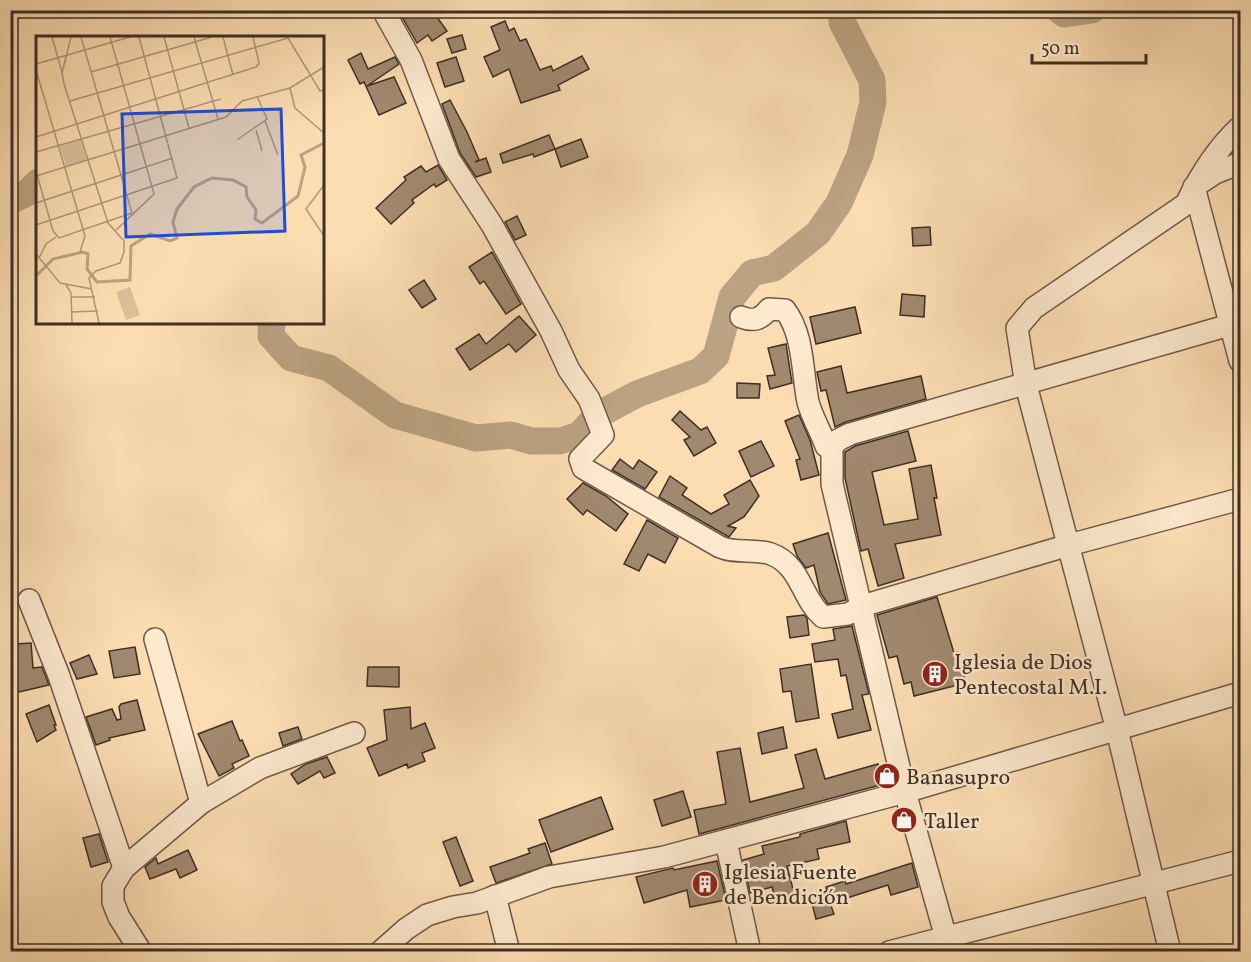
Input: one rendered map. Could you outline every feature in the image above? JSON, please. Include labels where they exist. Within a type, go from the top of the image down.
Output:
[{"type":"street","points":[[383,10],[411,60],[449,159],[492,225],[551,331],[569,370],[589,399],[603,435],[580,459],[582,468],[728,551],[759,551],[772,554],[787,563],[801,582],[816,611],[823,617],[848,614],[862,606],[1069,545],[1240,499]]},
{"type":"street","points":[[1170,951],[1117,730],[1026,383],[1017,328],[1034,308],[1186,204],[1194,187],[1222,144],[1240,127]]},
{"type":"street","points":[[1194,187],[1215,173],[1240,163]]},
{"type":"street","points":[[1194,187],[1236,323],[1240,361]]},
{"type":"street","points":[[741,317],[749,320],[757,319],[769,309],[785,310],[791,318],[809,404],[826,446],[832,447]]},
{"type":"street","points":[[948,944],[905,792],[832,484],[832,447],[838,440],[850,434],[1236,323]]},
{"type":"street","points":[[29,600],[59,676],[124,868]]},
{"type":"street","points":[[155,639],[201,803]]},
{"type":"street","points":[[380,951],[427,915],[477,903],[549,877],[664,858],[905,792],[1240,693]]},
{"type":"street","points":[[141,951],[119,917],[113,902],[113,886],[124,868],[201,803],[260,768],[354,732]]},
{"type":"street","points":[[726,841],[750,951]]},
{"type":"street","points":[[889,951],[948,944],[1154,883],[1240,861]]},
{"type":"street","points":[[495,897],[508,951]]},
{"type":"building","points":[[398,10],[432,10],[447,31],[432,41],[428,35],[417,43]]},
{"type":"building","points":[[505,21],[509,31],[514,28],[520,41],[526,39],[540,70],[551,66],[553,71],[582,56],[589,69],[558,85],[560,90],[521,103],[509,69],[493,77],[484,57],[500,50],[491,27]]},
{"type":"building","points":[[462,35],[466,49],[452,53],[447,39]]},
{"type":"building","points":[[361,53],[368,69],[395,57],[399,64],[367,86],[394,77],[406,103],[379,115],[364,82],[360,84],[348,60]]},
{"type":"building","points":[[456,57],[464,81],[445,87],[437,63]]},
{"type":"building","points":[[450,100],[479,160],[475,162],[486,158],[491,172],[476,177],[460,153],[442,104]]},
{"type":"building","points":[[549,135],[555,149],[534,157],[533,154],[503,163],[500,154]]},
{"type":"building","points":[[581,139],[588,157],[561,167],[555,149]]},
{"type":"building","points":[[438,165],[447,180],[436,187],[434,184],[412,200],[414,203],[391,224],[376,208],[406,180],[404,177],[421,166],[426,172]]},
{"type":"building","points":[[517,216],[526,235],[515,240],[505,222]]},
{"type":"building","points":[[930,227],[931,245],[913,246],[912,228]]},
{"type":"building","points":[[492,252],[521,304],[506,314],[484,281],[480,284],[469,267]]},
{"type":"building","points":[[424,280],[436,299],[422,308],[409,290]]},
{"type":"building","points":[[902,294],[925,296],[924,317],[900,315]]},
{"type":"building","points":[[855,307],[861,333],[816,344],[810,317]]},
{"type":"building","points":[[519,316],[536,335],[516,352],[509,344],[470,370],[456,349],[479,334],[486,344]]},
{"type":"building","points":[[786,344],[792,383],[770,389],[767,376],[775,375],[768,348]]},
{"type":"building","points":[[841,366],[847,393],[921,376],[926,399],[835,427],[826,390],[821,391],[817,372]]},
{"type":"building","points":[[737,383],[760,384],[759,398],[737,398]]},
{"type":"building","points":[[680,411],[701,430],[707,427],[716,443],[694,456],[684,440],[690,437],[672,420]]},
{"type":"building","points":[[799,415],[810,440],[819,475],[801,480],[796,460],[800,459],[785,421]]},
{"type":"building","points":[[908,431],[916,461],[872,472],[884,525],[918,519],[909,469],[931,465],[941,535],[895,544],[904,578],[878,586],[868,549],[861,551],[845,478],[845,452],[855,446]]},
{"type":"building","points":[[761,441],[774,466],[751,477],[739,451]]},
{"type":"building","points":[[620,459],[633,469],[639,460],[657,472],[645,489],[612,470]]},
{"type":"building","points":[[670,476],[687,488],[682,495],[711,514],[729,504],[724,495],[750,480],[759,496],[744,517],[728,526],[736,528],[729,537],[659,497]]},
{"type":"building","points":[[583,483],[606,496],[628,514],[616,531],[587,510],[583,515],[567,499]]},
{"type":"building","points":[[647,520],[678,538],[665,563],[648,554],[639,571],[624,564]]},
{"type":"building","points":[[828,533],[846,600],[828,604],[820,592],[814,565],[806,568],[797,556],[793,544]]},
{"type":"building","points":[[937,597],[954,653],[958,652],[966,683],[914,696],[911,682],[904,684],[897,656],[889,658],[877,615]]},
{"type":"building","points":[[804,615],[807,618],[809,635],[790,638],[787,617]]},
{"type":"building","points":[[852,626],[869,694],[862,695],[871,730],[838,738],[832,714],[853,709],[846,675],[841,676],[838,659],[815,662],[812,644],[835,640],[833,629]]},
{"type":"building","points":[[31,643],[33,668],[42,667],[49,685],[10,694],[10,669],[18,667],[16,644]]},
{"type":"building","points":[[135,647],[140,674],[114,678],[109,651]]},
{"type":"building","points":[[89,655],[97,674],[77,679],[70,663]]},
{"type":"building","points":[[811,664],[819,718],[796,722],[791,691],[783,692],[780,669]]},
{"type":"building","points":[[368,667],[399,667],[399,687],[367,686]]},
{"type":"building","points":[[137,700],[145,730],[109,738],[110,740],[96,745],[86,717],[112,709],[117,720],[121,719],[119,707],[121,704]]},
{"type":"building","points":[[49,705],[56,730],[37,742],[26,714]]},
{"type":"building","points":[[410,707],[411,729],[425,723],[435,748],[422,753],[425,761],[408,768],[407,764],[379,776],[367,748],[387,740],[384,710]]},
{"type":"building","points":[[232,721],[249,756],[232,764],[234,768],[219,776],[198,734]]},
{"type":"building","points":[[298,727],[302,739],[283,746],[279,733]]},
{"type":"building","points":[[783,727],[787,748],[762,754],[758,733]]},
{"type":"building","points":[[740,748],[750,802],[804,788],[795,755],[816,749],[825,779],[878,764],[884,784],[699,834],[694,810],[726,804],[717,752]]},
{"type":"building","points":[[327,757],[335,773],[324,778],[320,771],[298,784],[291,774],[306,764]]},
{"type":"building","points":[[683,791],[691,817],[662,826],[654,800]]},
{"type":"building","points":[[601,797],[613,829],[551,852],[539,820]]},
{"type":"building","points":[[846,821],[850,842],[817,849],[819,859],[787,866],[794,893],[775,898],[772,887],[750,893],[743,860],[764,854],[762,846],[800,837],[800,834]]},
{"type":"building","points":[[99,834],[108,862],[91,867],[83,838]]},
{"type":"building","points":[[456,837],[473,881],[460,886],[443,842]]},
{"type":"building","points":[[545,843],[552,864],[496,883],[490,867],[530,853],[528,849]]},
{"type":"building","points":[[188,850],[197,870],[180,878],[176,869],[150,879],[145,867],[156,858],[158,864]]},
{"type":"building","points":[[717,861],[726,900],[690,907],[687,890],[644,903],[636,877]]},
{"type":"building","points":[[912,863],[918,887],[891,895],[888,885],[830,903],[834,914],[816,919],[810,896],[827,891],[826,887],[845,881],[846,884]]},
{"type":"waterway","points":[[272,324],[271,336],[291,358],[329,368],[395,415],[476,438],[511,435],[531,441],[560,441],[579,435],[598,415],[637,394],[700,371],[716,356],[732,297],[752,273],[774,268],[818,233],[839,203],[860,155],[873,102],[872,80],[842,22],[844,10]]},
{"type":"waterway","points":[[1059,10],[1064,14],[1092,10]]},
{"type":"waterway","points":[[10,201],[27,193],[36,184]]},
{"type":"place","name":"Iglesia de Dios Pentecostal M.I.","points":[[935,674]]},
{"type":"place","name":"Banasupro","points":[[887,776]]},
{"type":"place","name":"Taller","points":[[904,820]]},
{"type":"place","name":"Iglesia Fuente de Bendición","points":[[705,884]]}]
